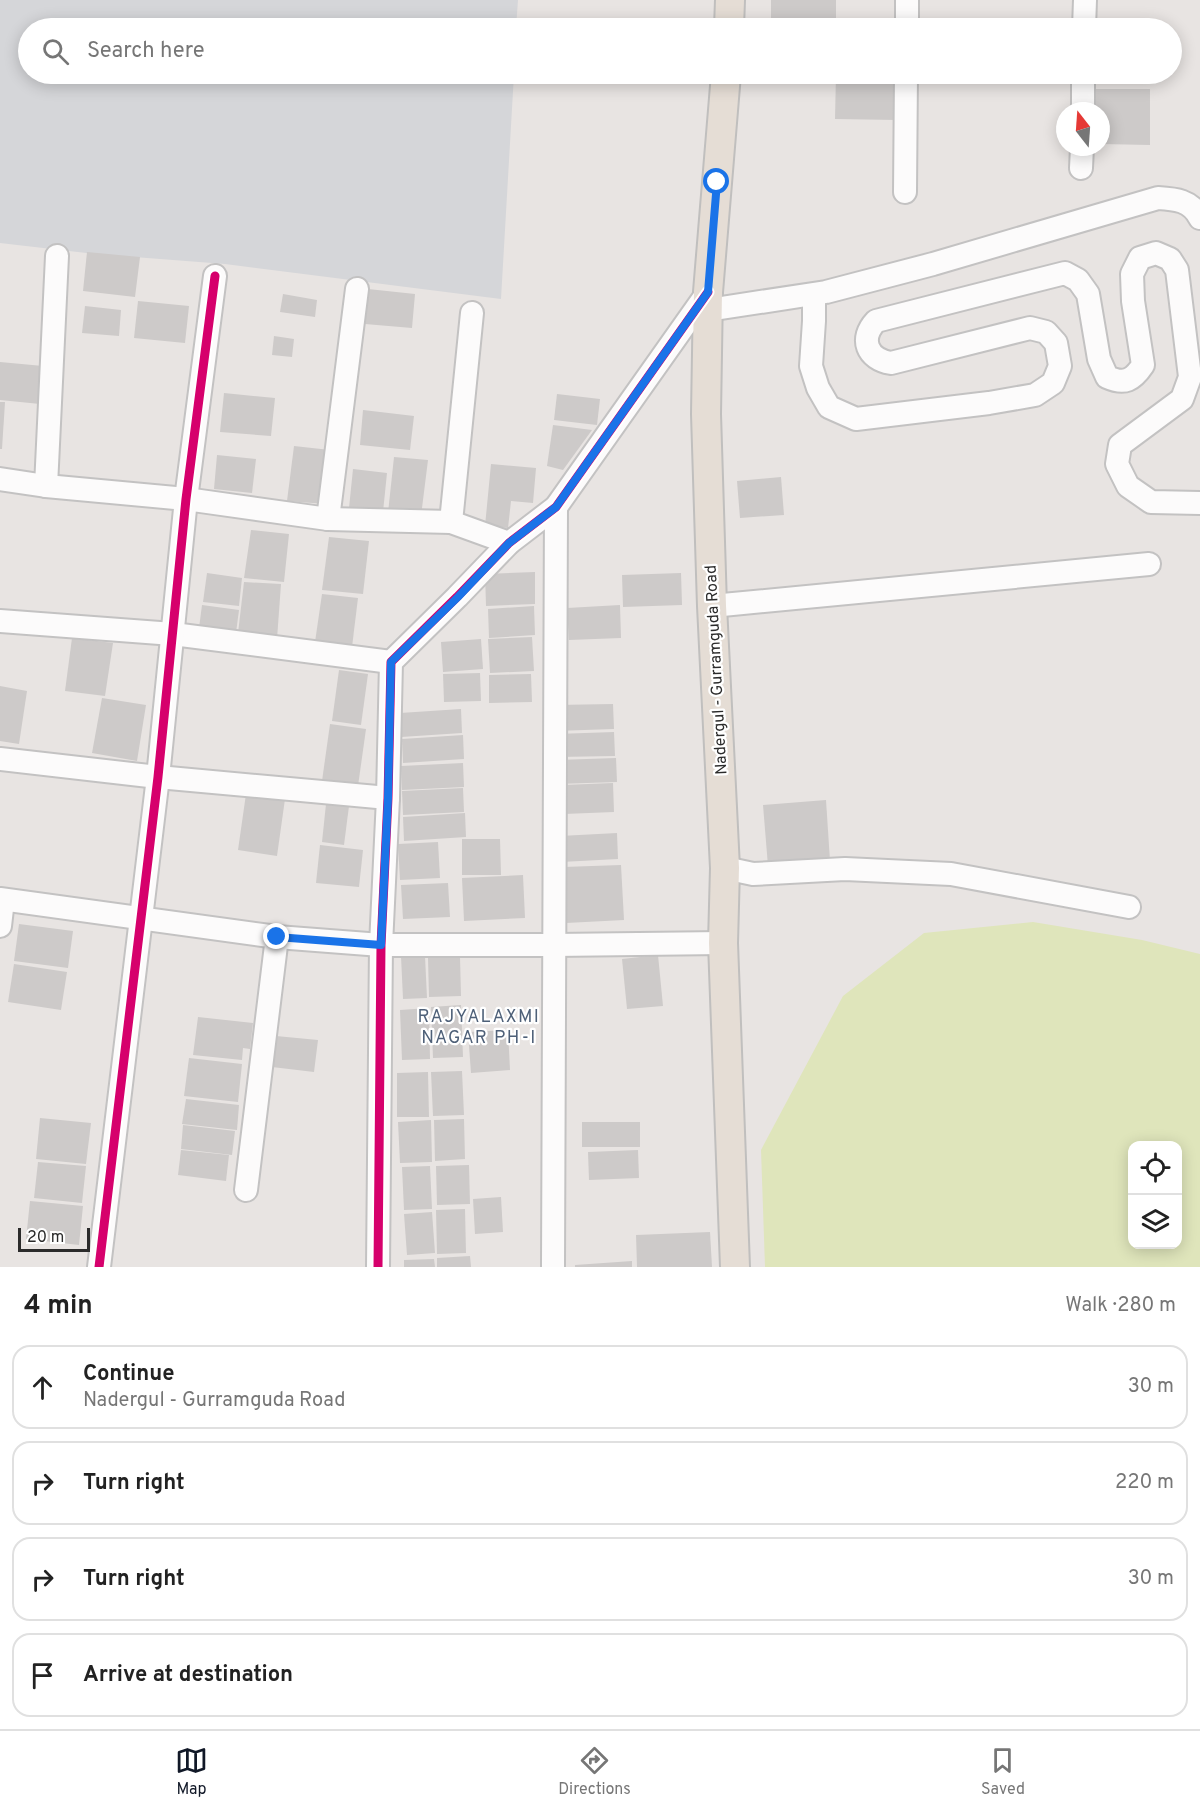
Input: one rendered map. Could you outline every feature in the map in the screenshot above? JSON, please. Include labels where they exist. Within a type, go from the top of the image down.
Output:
[{"type":"main road","points":[[729,18],[730,0]]},
{"type":"main road","name":"Nadergul - Gurramguda Road","points":[[725,84],[708,301],[706,414],[712,606],[725,868],[723,943],[735,1267]]},
{"type":"street","points":[[907,0],[907,18]]},
{"type":"street","points":[[1084,18],[1085,0]]},
{"type":"street","points":[[905,192],[906,84]]},
{"type":"street","points":[[1083,84],[1083,102]]},
{"type":"street","points":[[378,1267],[381,945],[388,798],[391,662],[458,597],[509,543],[556,507],[708,301],[814,295],[933,264],[1158,198],[1181,200],[1196,210],[1200,218]]},
{"type":"street","points":[[814,295],[811,366],[818,388],[829,407],[856,419],[989,403],[1035,395],[1053,383],[1060,366],[1056,343],[1046,332],[1030,328],[891,363],[881,361],[871,354],[867,335],[876,321],[1065,273],[1078,280],[1088,294],[1099,359],[1107,377],[1116,381],[1129,380],[1143,365],[1133,302],[1132,274],[1140,258],[1156,253],[1170,259],[1177,270],[1190,377],[1182,399],[1120,445],[1117,464],[1128,486],[1151,502],[1200,503]]},
{"type":"street","points":[[46,486],[57,256]]},
{"type":"street","points":[[99,1267],[158,777],[186,499],[215,276]]},
{"type":"street","points":[[328,519],[357,289]]},
{"type":"street","points":[[451,522],[472,313]]},
{"type":"street","points":[[0,479],[46,486],[186,499],[328,519],[451,522],[509,543]]},
{"type":"street","points":[[553,1267],[556,507]]},
{"type":"street","points":[[712,606],[1149,564]]},
{"type":"street","points":[[0,621],[173,634],[391,662]]},
{"type":"street","points":[[0,759],[158,777],[388,798]]},
{"type":"street","points":[[725,868],[753,874],[845,869],[951,874],[1129,907]]},
{"type":"street","points":[[0,926],[2,899],[277,937],[381,945],[723,943]]},
{"type":"street","points":[[246,1190],[277,937]]},
{"type":"shaded area","points":[[0,0],[518,0],[517,18],[18,18],[18,84],[513,84],[501,299],[225,264],[95,254],[0,243]]},
{"type":"green space","points":[[1033,922],[1142,940],[1200,954],[1200,1267],[765,1267],[761,1150],[843,996],[924,933]]},
{"type":"building","points":[[771,0],[836,0],[836,18],[771,18]]},
{"type":"building","points":[[836,84],[897,84],[897,120],[835,119]]},
{"type":"building","points":[[1092,89],[1150,89],[1150,145],[1110,144],[1110,102],[1091,102]]},
{"type":"building","points":[[87,252],[140,257],[135,297],[83,291]]},
{"type":"building","points":[[368,289],[415,294],[412,328],[365,324]]},
{"type":"building","points":[[283,294],[317,300],[315,317],[280,312]]},
{"type":"building","points":[[138,301],[189,306],[185,343],[134,338]]},
{"type":"building","points":[[85,306],[121,310],[119,336],[82,333]]},
{"type":"building","points":[[274,336],[294,339],[292,357],[272,355]]},
{"type":"building","points":[[0,362],[43,366],[40,404],[0,400]]},
{"type":"building","points":[[224,393],[275,398],[271,436],[220,432]]},
{"type":"building","points":[[557,394],[600,399],[597,425],[554,420]]},
{"type":"building","points":[[0,402],[5,402],[2,449],[0,449]]},
{"type":"building","points":[[363,410],[414,416],[410,450],[360,445]]},
{"type":"building","points":[[553,425],[592,430],[563,470],[547,466]]},
{"type":"building","points":[[294,446],[330,450],[325,504],[287,501]]},
{"type":"building","points":[[217,455],[256,459],[252,493],[214,489]]},
{"type":"building","points":[[394,457],[428,460],[421,516],[388,513]]},
{"type":"building","points":[[491,464],[536,468],[533,503],[511,501],[508,528],[485,526]]},
{"type":"building","points":[[353,469],[387,473],[383,512],[349,508]]},
{"type":"building","points":[[781,477],[784,515],[740,518],[737,481]]},
{"type":"building","points":[[251,530],[289,534],[284,582],[244,578]]},
{"type":"building","points":[[329,537],[369,541],[363,594],[322,590]]},
{"type":"building","points":[[535,572],[535,604],[486,606],[485,574]]},
{"type":"building","points":[[207,573],[242,578],[239,606],[203,602]]},
{"type":"building","points":[[681,573],[682,605],[623,607],[622,575]]},
{"type":"building","points":[[244,582],[281,584],[277,639],[238,633]]},
{"type":"building","points":[[322,594],[358,598],[352,647],[315,642]]},
{"type":"building","points":[[202,605],[239,610],[236,633],[199,628]]},
{"type":"building","points":[[620,605],[621,638],[569,640],[567,608]]},
{"type":"building","points":[[534,606],[535,635],[489,638],[488,609]]},
{"type":"building","points":[[532,637],[534,671],[490,673],[488,639]]},
{"type":"building","points":[[72,638],[113,643],[105,696],[65,691]]},
{"type":"building","points":[[481,639],[483,669],[443,672],[441,642]]},
{"type":"building","points":[[339,670],[368,674],[361,725],[332,721]]},
{"type":"building","points":[[480,673],[481,701],[444,702],[443,674]]},
{"type":"building","points":[[531,674],[532,702],[489,703],[489,675]]},
{"type":"building","points":[[0,686],[27,691],[19,744],[0,741]]},
{"type":"building","points":[[102,698],[146,705],[137,761],[92,753]]},
{"type":"building","points":[[613,704],[614,729],[555,731],[555,705]]},
{"type":"building","points":[[461,709],[462,733],[401,737],[400,713]]},
{"type":"building","points":[[330,724],[366,729],[358,786],[322,781]]},
{"type":"building","points":[[614,732],[615,756],[557,757],[556,734]]},
{"type":"building","points":[[463,735],[464,759],[403,763],[402,739]]},
{"type":"building","points":[[616,758],[617,782],[557,784],[557,760]]},
{"type":"building","points":[[463,763],[464,787],[402,790],[401,766]]},
{"type":"building","points":[[613,783],[614,812],[564,814],[563,785]]},
{"type":"building","points":[[463,788],[464,812],[403,815],[402,791]]},
{"type":"building","points":[[246,794],[285,799],[277,856],[238,850]]},
{"type":"building","points":[[826,800],[830,861],[768,866],[763,805]]},
{"type":"building","points":[[326,804],[349,806],[344,845],[322,842]]},
{"type":"building","points":[[465,813],[466,837],[404,841],[403,817]]},
{"type":"building","points":[[617,833],[618,859],[561,862],[560,836]]},
{"type":"building","points":[[462,839],[500,839],[501,875],[462,875]]},
{"type":"building","points":[[438,842],[440,878],[400,880],[398,844]]},
{"type":"building","points":[[320,845],[363,850],[359,887],[316,883]]},
{"type":"building","points":[[621,865],[624,920],[566,923],[563,867]]},
{"type":"building","points":[[523,875],[525,918],[464,921],[462,878]]},
{"type":"building","points":[[448,883],[450,917],[403,919],[401,885]]},
{"type":"building","points":[[19,924],[73,931],[68,968],[14,961]]},
{"type":"building","points":[[658,955],[663,1006],[627,1009],[622,959]]},
{"type":"building","points":[[401,956],[425,956],[427,998],[403,999]]},
{"type":"building","points":[[460,957],[461,996],[429,997],[428,958]]},
{"type":"building","points":[[14,964],[67,972],[61,1010],[8,1002]]},
{"type":"building","points":[[461,1005],[463,1057],[433,1058],[431,1007]]},
{"type":"building","points":[[429,1008],[430,1059],[402,1060],[400,1010]]},
{"type":"building","points":[[198,1017],[253,1023],[250,1049],[243,1048],[242,1060],[193,1055]]},
{"type":"building","points":[[508,1030],[510,1070],[471,1073],[468,1032]]},
{"type":"building","points":[[276,1036],[318,1040],[314,1072],[272,1067]]},
{"type":"building","points":[[189,1058],[242,1064],[238,1102],[184,1096]]},
{"type":"building","points":[[462,1071],[464,1115],[433,1116],[431,1072]]},
{"type":"building","points":[[428,1072],[429,1117],[397,1117],[397,1073]]},
{"type":"building","points":[[186,1099],[239,1105],[237,1130],[182,1124]]},
{"type":"building","points":[[40,1118],[91,1123],[86,1164],[36,1159]]},
{"type":"building","points":[[464,1119],[465,1159],[435,1161],[434,1120]]},
{"type":"building","points":[[431,1120],[432,1162],[400,1163],[398,1122]]},
{"type":"building","points":[[582,1122],[640,1122],[640,1147],[582,1147]]},
{"type":"building","points":[[183,1125],[235,1131],[232,1155],[181,1149]]},
{"type":"building","points":[[181,1150],[229,1155],[226,1181],[178,1175]]},
{"type":"building","points":[[638,1150],[639,1178],[589,1180],[588,1152]]},
{"type":"building","points":[[38,1162],[86,1166],[82,1203],[34,1198]]},
{"type":"building","points":[[469,1165],[470,1204],[437,1205],[436,1166]]},
{"type":"building","points":[[430,1166],[432,1209],[404,1210],[402,1167]]},
{"type":"building","points":[[501,1197],[503,1232],[475,1234],[473,1199]]},
{"type":"building","points":[[30,1201],[83,1206],[79,1245],[26,1239]]},
{"type":"building","points":[[465,1209],[466,1253],[437,1254],[436,1210]]},
{"type":"building","points":[[432,1212],[435,1253],[407,1255],[404,1214]]},
{"type":"building","points":[[710,1232],[712,1267],[637,1267],[636,1235]]},
{"type":"building","points":[[470,1256],[471,1267],[437,1267],[437,1258]]},
{"type":"building","points":[[434,1259],[435,1267],[404,1267],[404,1260]]},
{"type":"building","points":[[632,1261],[632,1267],[575,1267],[575,1265]]},
{"type":"cycle path","points":[[99,1267],[158,777],[186,499],[215,276]]},
{"type":"cycle path","points":[[378,1267],[381,945],[388,798],[391,662],[509,543],[556,507],[708,292]]},
{"type":"district","name":"RAJYALAXMI NAGAR PH-I","points":[[479,1026]]},
{"type":"route","points":[[277,937],[381,945],[388,798],[391,662],[458,597],[509,543],[556,507],[708,292],[717,182]]}]
